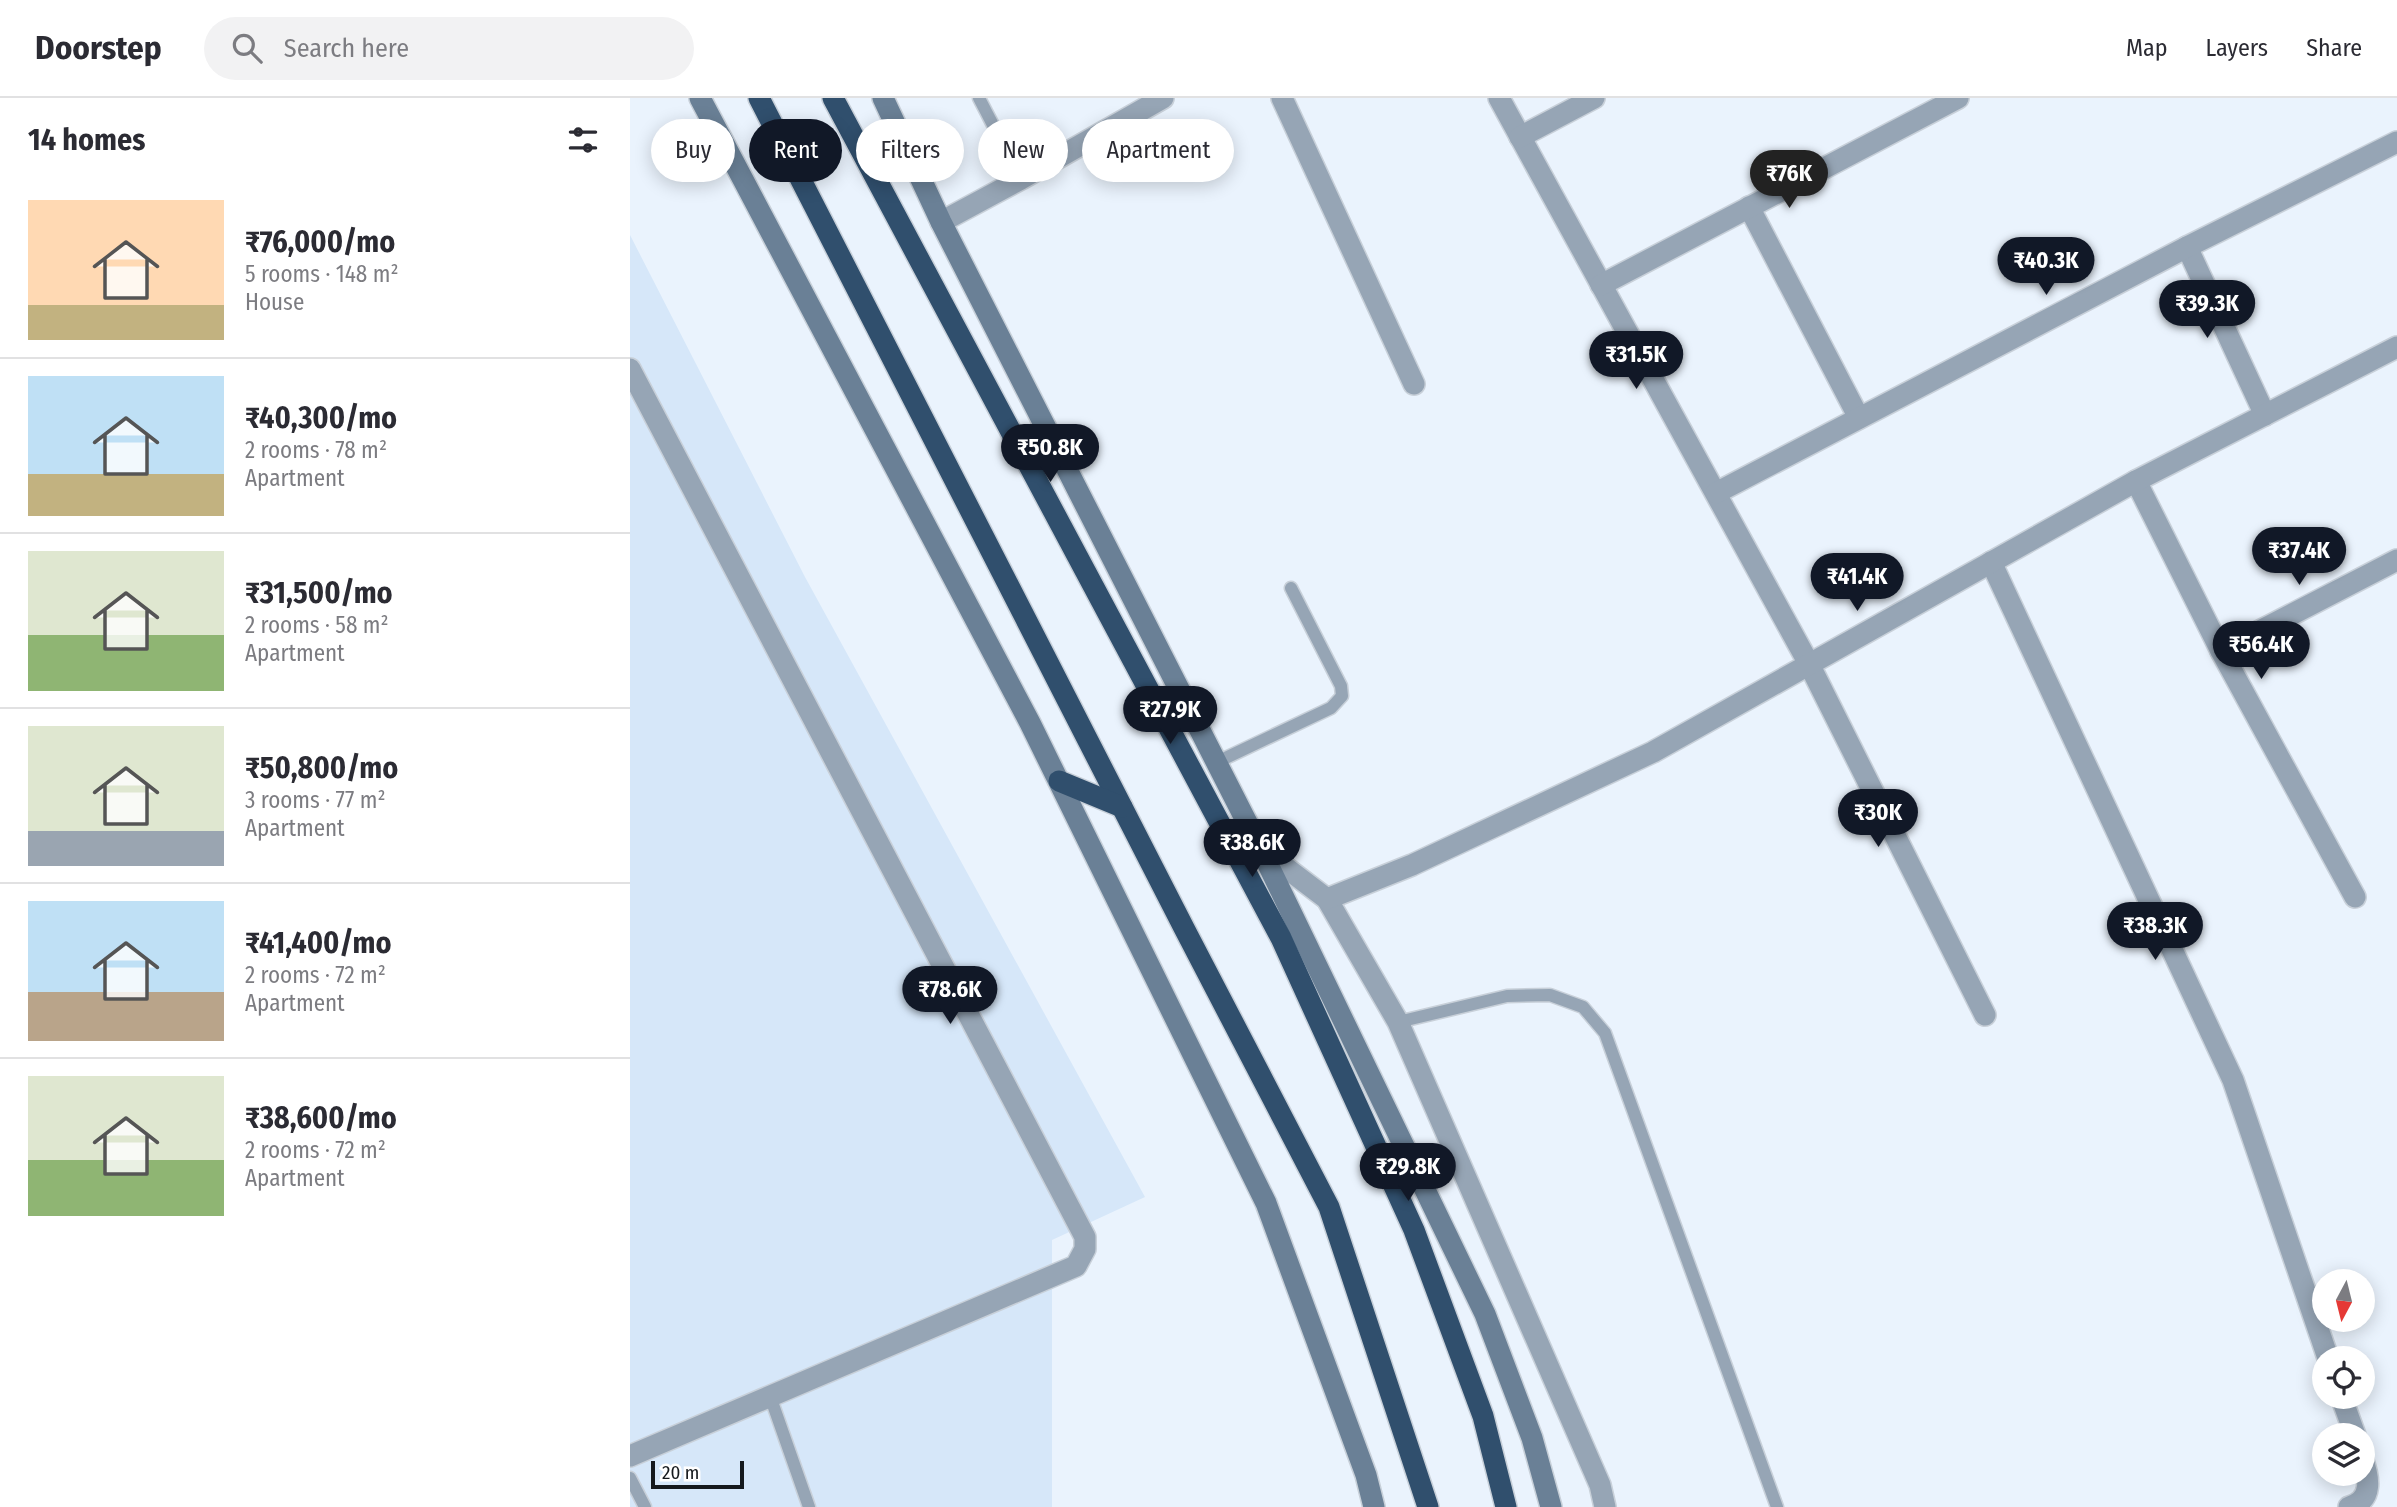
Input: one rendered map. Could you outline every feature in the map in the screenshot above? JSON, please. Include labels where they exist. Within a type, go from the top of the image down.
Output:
[{"type":"highway","points":[[759,98],[1329,1207],[1428,1507]]},
{"type":"highway","points":[[833,98],[1281,938],[1414,1230],[1483,1416],[1506,1507]]},
{"type":"highway","points":[[1059,781],[1122,807]]},
{"type":"street","points":[[699,98],[1030,723],[1266,1203],[1366,1475],[1374,1507]]},
{"type":"street","points":[[883,98],[941,222],[1214,763],[1260,848],[1485,1314],[1532,1438],[1551,1507]]},
{"type":"street","points":[[1068,152],[1163,98]]},
{"type":"street","points":[[1282,98],[1414,384]]},
{"type":"street","points":[[1499,98],[1809,664],[1985,1015]]},
{"type":"street","points":[[1520,137],[1594,98]]},
{"type":"street","points":[[1601,285],[1958,98]]},
{"type":"street","points":[[1716,493],[2187,247],[2397,142]]},
{"type":"street","points":[[941,222],[1015,182]]},
{"type":"street","points":[[1749,207],[1859,418]]},
{"type":"street","points":[[2187,247],[2265,415]]},
{"type":"street","points":[[1327,899],[1412,865],[1653,752],[2136,481],[2397,347]]},
{"type":"street","points":[[630,369],[1085,1237],[1085,1248],[1076,1266],[630,1456]]},
{"type":"street","points":[[2136,481],[2221,651],[2355,897]]},
{"type":"street","points":[[2221,651],[2397,560]]},
{"type":"street","points":[[1991,562],[2233,1080],[2324,1346]]},
{"type":"street","points":[[1187,708],[1195,780]]},
{"type":"street","points":[[1260,848],[1327,899],[1398,1022],[1600,1485],[1605,1507]]},
{"type":"street","points":[[2350,1507],[2358,1505],[2369,1490],[2369,1486]]},
{"type":"lane","points":[[979,98],[990,119]]},
{"type":"lane","points":[[1214,763],[1331,708],[1342,696],[1341,686],[1291,588]]},
{"type":"lane","points":[[1398,1022],[1507,996],[1550,995],[1583,1007],[1605,1033],[1777,1507]]},
{"type":"lane","points":[[770,1396],[809,1507]]},
{"type":"lane","points":[[630,1478],[645,1507]]},
{"type":"shaded area","points":[[630,235],[805,577],[1145,1197],[1052,1240],[1052,1507],[630,1507]]}]
